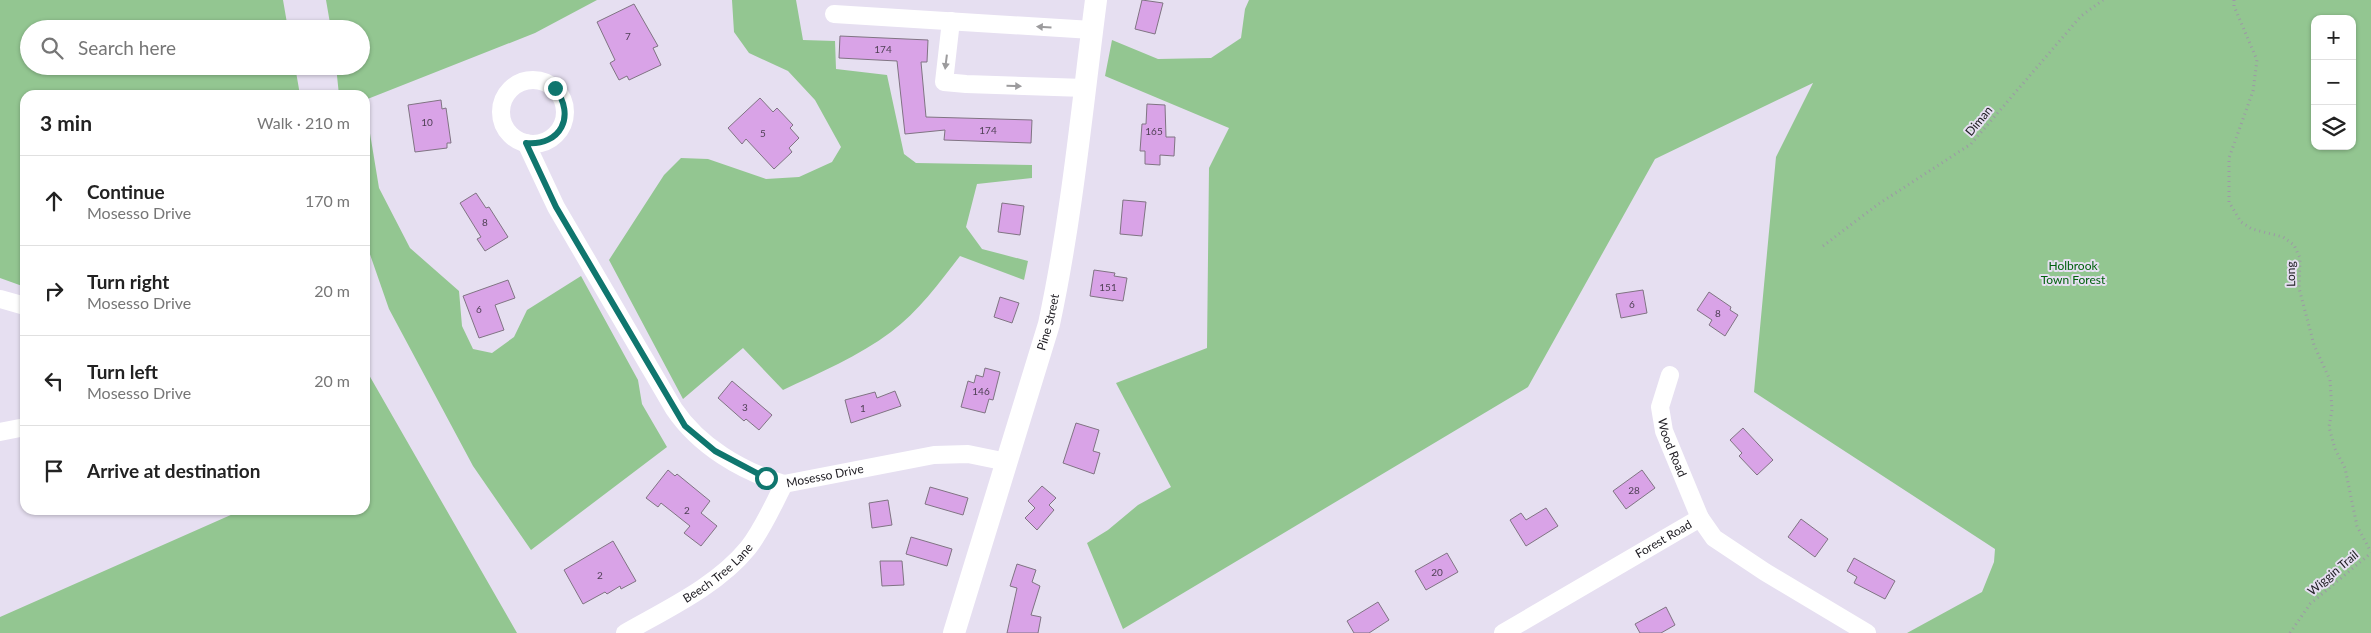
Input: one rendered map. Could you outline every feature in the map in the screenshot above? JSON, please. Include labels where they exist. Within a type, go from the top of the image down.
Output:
[{"type":"main road","name":"Pine Street","points":[[954,633],[1041,352],[1058,280],[1096,0]]},
{"type":"street","points":[[834,14],[1092,30]]},
{"type":"street","points":[[951,21],[944,82],[1085,88]]},
{"type":"street","name":"Mosesso Drive","points":[[526,143],[556,207],[685,426],[715,451],[766,478],[784,484],[934,455],[968,454],[1007,462]]},
{"type":"street","points":[[0,299],[20,305]]},
{"type":"street","name":"Wood Road","points":[[1670,374],[1660,407],[1664,431],[1700,518]]},
{"type":"street","points":[[0,432],[20,428]]},
{"type":"street","name":"Beech Tree Lane","points":[[625,633],[693,594],[734,562],[758,533],[784,484]]},
{"type":"street","name":"Forest Road","points":[[1503,633],[1700,518],[1714,538],[1764,572],[1868,633]]},
{"type":"path","name":"Diman","points":[[1823,246],[1876,205],[1971,144],[2081,16],[2103,0]]},
{"type":"path","name":"Long","points":[[2234,0],[2234,6],[2257,60],[2253,91],[2229,158],[2230,202],[2241,222],[2252,229],[2283,237],[2294,246],[2300,258],[2299,288],[2314,345],[2330,380],[2332,410],[2329,427],[2335,449],[2345,468],[2357,526],[2371,553]]},
{"type":"path","name":"Wiggin Trail","points":[[2290,633],[2310,604],[2371,553]]},
{"type":"green space","points":[[0,0],[283,0],[286,20],[20,20],[20,75],[297,75],[299,90],[20,90],[20,285],[0,278]]},
{"type":"green space","points":[[326,0],[597,0],[535,33],[370,98],[370,90],[338,90],[337,75],[370,75],[370,20],[329,20]]},
{"type":"green space","points":[[732,0],[796,0],[803,40],[835,41],[836,69],[887,75],[904,154],[916,163],[1032,165],[1032,178],[977,184],[966,227],[982,249],[1028,261],[1024,280],[960,256],[928,297],[901,324],[879,341],[839,364],[783,390],[743,348],[683,399],[609,260],[664,175],[681,158],[708,159],[766,179],[799,177],[832,162],[841,147],[815,100],[788,71],[749,53],[734,32]]},
{"type":"green space","name":"Holbrook Town Forest","points":[[1249,0],[2371,0],[2371,633],[1907,633],[1982,592],[1994,562],[1995,549],[1754,392],[1776,157],[1813,83],[1655,159],[1528,387],[1123,629],[1087,543],[1108,530],[1138,505],[1171,487],[1116,383],[1207,348],[1209,168],[1229,128],[1105,76],[1112,40],[1158,59],[1211,58],[1241,38],[1245,9]]},
{"type":"green space","points":[[370,133],[379,188],[410,248],[459,291],[462,326],[473,349],[492,353],[514,337],[527,310],[581,276],[638,380],[642,404],[667,447],[531,550],[473,466],[389,309],[370,254]]},
{"type":"green space","points":[[370,377],[517,633],[0,633],[0,617],[231,515],[370,515]]},
{"type":"building","points":[[1142,0],[1163,3],[1155,34],[1135,29]]},
{"type":"building","points":[[634,4],[658,46],[653,48],[661,65],[629,80],[627,76],[619,80],[610,63],[615,60],[597,22]]},
{"type":"building","points":[[840,36],[928,40],[927,62],[921,62],[926,117],[1032,120],[1031,143],[944,140],[945,130],[905,134],[897,61],[839,58]]},
{"type":"building","points":[[760,98],[773,112],[777,108],[793,125],[790,128],[799,138],[789,148],[792,152],[774,169],[746,139],[742,144],[728,128]]},
{"type":"building","points":[[441,100],[442,109],[446,108],[451,143],[447,143],[447,148],[415,152],[408,105]]},
{"type":"building","points":[[1147,104],[1165,105],[1166,137],[1175,137],[1174,156],[1160,155],[1160,165],[1145,164],[1145,151],[1140,151],[1142,124],[1146,124]]},
{"type":"building","points":[[476,193],[486,208],[489,207],[508,237],[485,251],[477,239],[481,237],[460,203]]},
{"type":"building","points":[[1123,200],[1146,202],[1142,236],[1120,234]]},
{"type":"building","points":[[1002,203],[1024,206],[1020,235],[998,232]]},
{"type":"building","points":[[1094,270],[1115,273],[1114,276],[1127,278],[1123,301],[1090,296]]},
{"type":"building","points":[[508,280],[515,298],[495,305],[504,330],[479,338],[463,296]]},
{"type":"building","points":[[1643,290],[1647,313],[1621,318],[1616,294]]},
{"type":"building","points":[[1709,292],[1731,307],[1730,310],[1738,315],[1725,336],[1709,325],[1712,320],[1697,310]]},
{"type":"building","points":[[1000,297],[1019,303],[1012,323],[994,317]]},
{"type":"building","points":[[985,368],[1000,372],[993,400],[989,399],[985,413],[961,407],[968,381],[974,383],[976,375],[983,377]]},
{"type":"building","points":[[732,381],[772,415],[759,430],[746,419],[744,421],[718,398]]},
{"type":"building","points":[[895,391],[901,406],[851,423],[845,400],[875,392],[877,398]]},
{"type":"building","points":[[1076,423],[1099,430],[1093,451],[1100,453],[1094,474],[1063,463]]},
{"type":"building","points":[[1743,428],[1773,460],[1757,475],[1739,456],[1742,453],[1730,440]]},
{"type":"building","points":[[668,470],[675,476],[677,474],[710,501],[701,513],[717,526],[701,546],[684,533],[690,526],[661,503],[658,507],[646,498]]},
{"type":"building","points":[[1642,470],[1655,488],[1626,509],[1613,491]]},
{"type":"building","points":[[1042,486],[1056,498],[1049,505],[1054,510],[1037,530],[1025,518],[1035,508],[1028,501]]},
{"type":"building","points":[[930,487],[968,498],[963,515],[925,504]]},
{"type":"building","points":[[888,500],[892,525],[872,528],[869,503]]},
{"type":"building","points":[[1546,508],[1558,526],[1526,546],[1510,520],[1521,513],[1526,520]]},
{"type":"building","points":[[1801,519],[1828,539],[1815,557],[1788,537]]},
{"type":"building","points":[[911,537],[952,549],[947,566],[906,554]]},
{"type":"building","points":[[613,541],[636,581],[621,589],[620,586],[607,594],[605,592],[583,604],[564,570]]},
{"type":"building","points":[[1447,553],[1458,572],[1426,590],[1415,571]]},
{"type":"building","points":[[1854,558],[1895,581],[1885,599],[1854,583],[1857,577],[1847,571]]},
{"type":"building","points":[[880,561],[902,561],[904,585],[882,586]]},
{"type":"building","points":[[1017,564],[1036,570],[1032,582],[1040,586],[1031,615],[1041,617],[1038,633],[1007,633],[1017,588],[1010,586]]},
{"type":"building","points":[[1378,602],[1389,620],[1369,633],[1354,633],[1347,621]]},
{"type":"building","points":[[1666,607],[1675,625],[1661,633],[1640,633],[1635,624]]},
{"type":"route","points":[[555,88],[565,106],[565,117],[561,127],[555,135],[546,141],[536,144],[526,143],[556,207],[685,426],[715,451],[766,478]]}]
